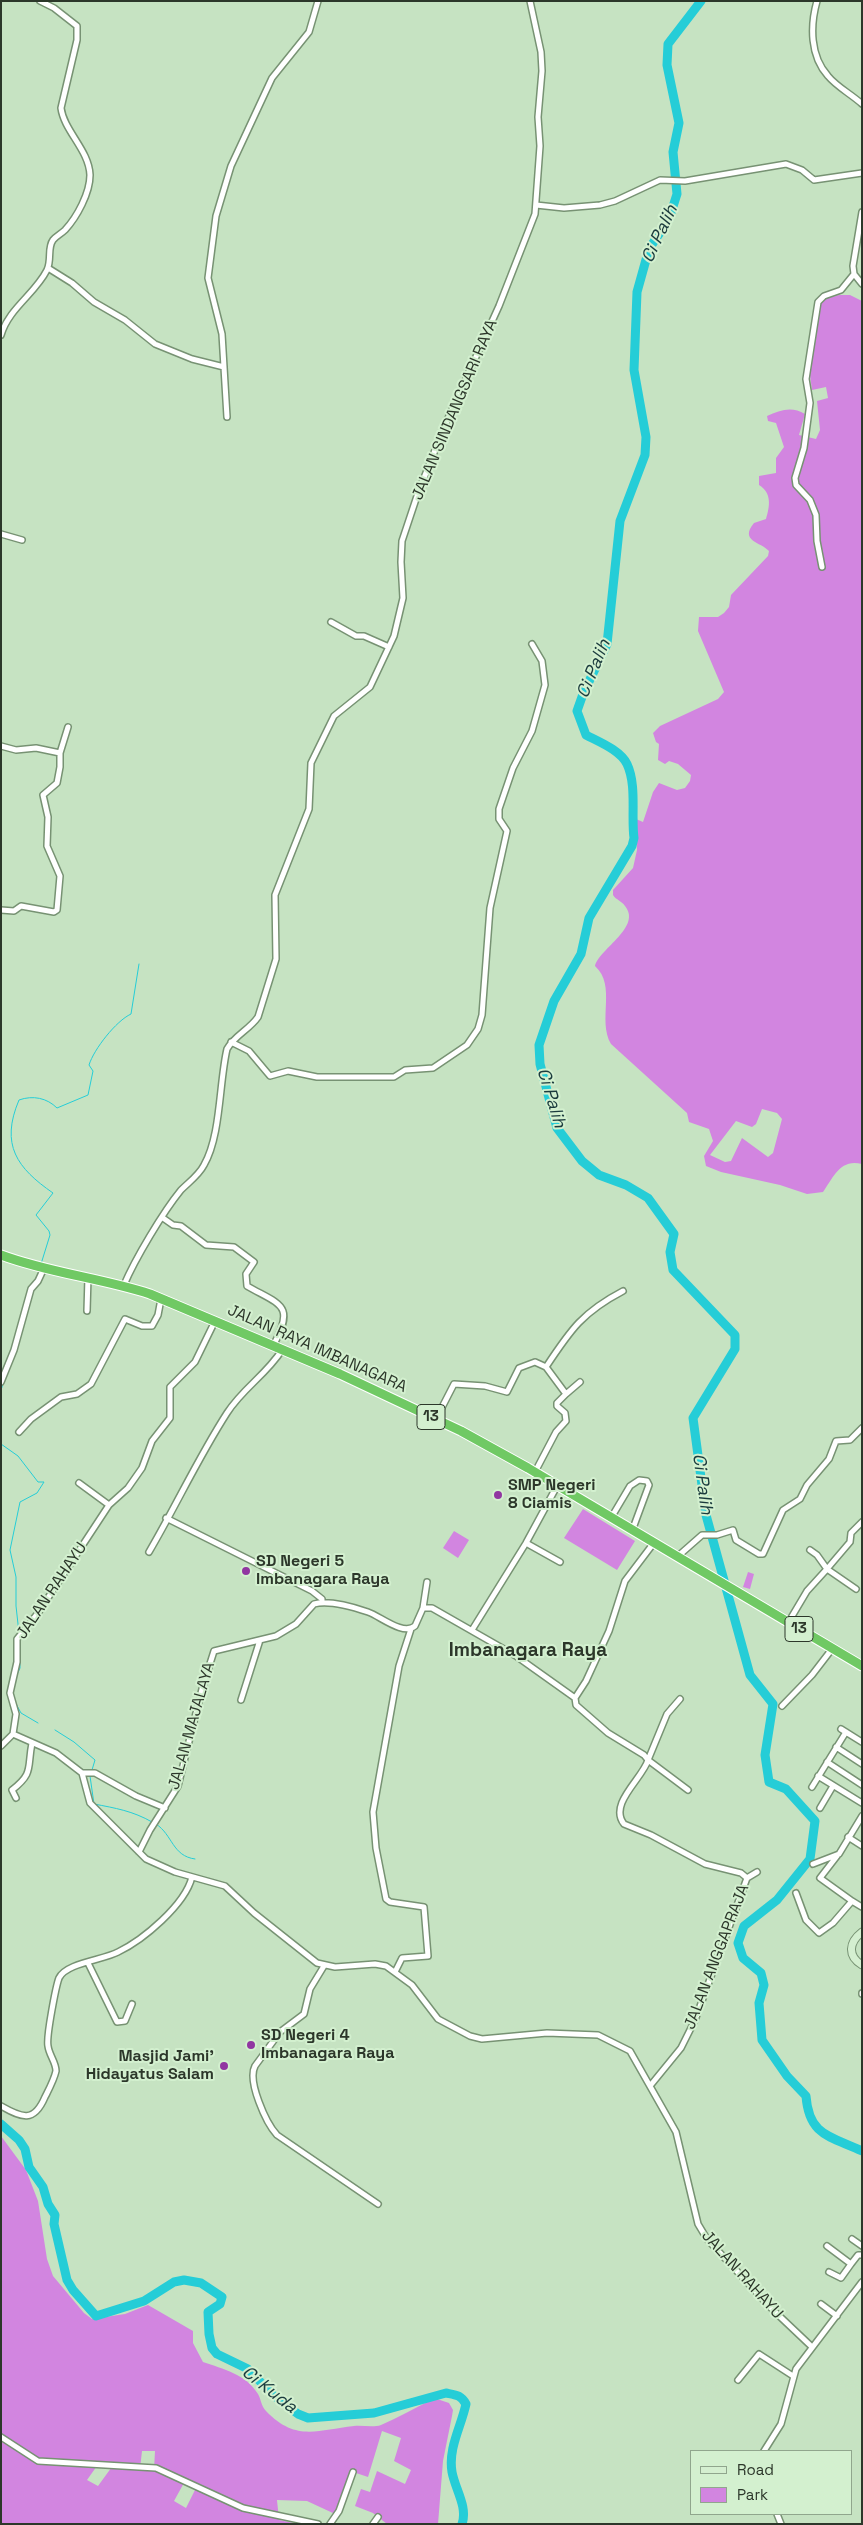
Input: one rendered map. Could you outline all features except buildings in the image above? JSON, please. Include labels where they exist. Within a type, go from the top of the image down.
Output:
[{"type":"highway","name":"JALAN RAYA IMBANAGARA","points":[[1,1255],[42,1267],[124,1285],[340,1374],[436,1419],[535,1472],[653,1544],[862,1666]]},
{"type":"street","points":[[1,335],[3,321],[48,268],[51,243],[65,230],[79,208],[88,190],[90,176],[86,162],[63,117],[61,108],[77,40],[76,26],[54,8],[40,1]]},
{"type":"street","points":[[227,416],[221,330],[208,278],[218,210],[232,166],[272,78],[309,32],[318,1]]},
{"type":"street","name":"JALAN SINDANGSARI RAYA","points":[[124,1285],[181,1191],[204,1166],[215,1131],[227,1049],[231,1042],[258,1017],[275,964],[277,947],[275,895],[309,809],[310,771],[315,753],[340,709],[370,687],[389,646],[398,622],[403,598],[402,541],[418,493],[445,425],[499,306],[531,227],[536,205],[540,146],[538,118],[542,71],[530,1]]},
{"type":"street","points":[[817,1],[812,29],[814,48],[820,65],[828,77],[862,104]]},
{"type":"street","points":[[536,205],[564,208],[600,205],[615,201],[660,180],[685,181],[786,164],[802,170],[814,180],[862,173]]},
{"type":"street","points":[[862,212],[854,259],[854,274],[862,284]]},
{"type":"street","points":[[48,268],[72,283],[94,302],[125,320],[155,344],[192,359],[224,366]]},
{"type":"street","points":[[822,567],[817,542],[816,514],[810,500],[796,485],[795,478],[804,448],[810,403],[806,379],[818,302],[824,296],[841,290],[854,274]]},
{"type":"street","points":[[1,534],[22,540]]},
{"type":"street","points":[[331,622],[356,636],[364,636],[389,646]]},
{"type":"street","points":[[231,1042],[250,1051],[270,1076],[288,1071],[317,1077],[394,1078],[405,1070],[433,1068],[471,1041],[478,1029],[482,1015],[490,908],[499,861],[506,837],[506,827],[499,819],[499,808],[513,768],[532,731],[545,685],[542,661],[532,644]]},
{"type":"street","points":[[1,910],[14,911],[21,906],[54,912],[57,910],[60,876],[47,846],[48,817],[43,798],[45,793],[57,783],[60,753],[68,727]]},
{"type":"street","points":[[1,746],[16,750],[36,748],[60,753]]},
{"type":"street","points":[[163,1218],[181,1226],[206,1245],[234,1247],[254,1262],[246,1274],[247,1286],[280,1303],[283,1310],[283,1323],[273,1346]]},
{"type":"street","points":[[1,1382],[14,1350],[32,1286],[38,1282],[42,1267]]},
{"type":"street","points":[[87,1311],[88,1277]]},
{"type":"street","points":[[546,1367],[574,1325],[598,1304],[623,1291]]},
{"type":"street","points":[[19,1432],[31,1419],[61,1397],[77,1394],[90,1384],[125,1319],[142,1326],[152,1326],[158,1315],[161,1299]]},
{"type":"street","name":"JALAN RAHAYU","points":[[13,1734],[16,1714],[10,1693],[17,1662],[16,1644],[19,1635],[38,1613],[109,1505],[128,1488],[145,1463],[152,1441],[169,1421],[170,1387],[195,1362],[215,1321]]},
{"type":"street","points":[[149,1552],[166,1518],[226,1414],[245,1390],[269,1370],[282,1350]]},
{"type":"street","points":[[436,1419],[454,1384],[472,1387],[485,1386],[507,1392],[519,1368],[536,1362],[546,1367],[566,1394]]},
{"type":"street","points":[[535,1472],[556,1432],[566,1421],[565,1413],[557,1406],[557,1403],[580,1382]]},
{"type":"street","points":[[677,1557],[700,1536],[708,1534],[714,1536],[733,1530],[736,1540],[759,1554],[763,1554],[784,1510],[800,1498],[807,1485],[829,1459],[836,1441],[850,1440],[862,1428]]},
{"type":"street","points":[[610,1518],[630,1486],[638,1480],[647,1481],[649,1485],[645,1500],[632,1531]]},
{"type":"street","points":[[79,1483],[109,1505]]},
{"type":"street","points":[[472,1630],[526,1543],[557,1486]]},
{"type":"street","points":[[166,1518],[312,1591],[322,1599],[322,1602],[367,1612],[398,1627],[411,1629]]},
{"type":"street","points":[[788,1623],[807,1591],[850,1542],[851,1533],[862,1522]]},
{"type":"street","points":[[526,1543],[560,1562]]},
{"type":"street","points":[[653,1544],[625,1581],[609,1631],[586,1682],[575,1698],[576,1705],[583,1713],[688,1790]]},
{"type":"street","points":[[810,1550],[817,1555],[827,1569],[856,1589]]},
{"type":"street","points":[[396,1972],[402,1958],[428,1956],[424,1907],[390,1902],[386,1899],[373,1826],[376,1793],[398,1669],[411,1629],[417,1623],[423,1608],[427,1582]]},
{"type":"street","name":"JALAN MAJALAYA","points":[[138,1852],[181,1778],[212,1654],[222,1648],[260,1640],[287,1630],[314,1604],[322,1602]]},
{"type":"street","points":[[423,1608],[437,1610],[516,1656],[575,1698]]},
{"type":"street","points":[[241,1700],[260,1640]]},
{"type":"street","points":[[782,1706],[812,1675],[832,1649]]},
{"type":"street","points":[[648,1760],[667,1714],[680,1699]]},
{"type":"street","points":[[812,1787],[836,1747],[843,1730],[862,1742]]},
{"type":"street","points":[[1,1746],[13,1734],[64,1757],[82,1772],[90,1803],[138,1852],[154,1864],[225,1886],[308,1958],[324,1966],[310,1989],[304,2014],[280,2032],[254,2066],[252,2073],[254,2087],[270,2128],[275,2133],[378,2204]]},
{"type":"street","points":[[16,1798],[12,1790],[21,1784],[26,1777],[31,1764],[29,1758],[32,1743]]},
{"type":"street","points":[[836,1747],[862,1764]]},
{"type":"street","name":"JALAN ANGGAPRAJA","points":[[648,1760],[622,1803],[620,1814],[624,1824],[651,1835],[695,1860],[741,1873],[747,1878],[695,2020],[681,2048],[650,2086]]},
{"type":"street","points":[[827,1762],[862,1784]]},
{"type":"street","points":[[82,1772],[91,1772],[136,1796],[165,1808]]},
{"type":"street","points":[[818,1776],[862,1803]]},
{"type":"street","points":[[820,1808],[834,1786]]},
{"type":"street","points":[[862,1816],[839,1854],[820,1876],[821,1879],[862,1906]]},
{"type":"street","points":[[848,1837],[862,1846]]},
{"type":"street","points":[[813,1864],[839,1854]]},
{"type":"street","points":[[822,1860],[826,1868]]},
{"type":"street","points":[[747,1878],[757,1872]]},
{"type":"street","points":[[1,2106],[26,2116],[35,2114],[40,2109],[56,2071],[47,2043],[58,1981],[67,1970],[117,1953],[147,1933],[185,1893],[192,1877]]},
{"type":"street","points":[[796,1894],[806,1920],[819,1933],[833,1923],[852,1900]]},
{"type":"street","points":[[862,1932],[854,1939],[851,1949],[853,1958],[862,1965]]},
{"type":"street","points":[[88,1963],[117,2022],[125,2021],[132,2004]]},
{"type":"street","name":"JALAN RAHAYU","points":[[324,1966],[375,1964],[386,1966],[412,1985],[438,2019],[454,2030],[482,2039],[547,2033],[598,2035],[630,2050],[672,2124],[679,2142],[698,2224],[707,2239],[772,2310],[812,2346]]},
{"type":"street","points":[[852,2239],[862,2246]]},
{"type":"street","points":[[827,2246],[851,2264]]},
{"type":"street","points":[[828,2272],[841,2278],[861,2253]]},
{"type":"street","points":[[765,2450],[781,2424],[793,2376],[812,2346],[862,2282]]},
{"type":"street","points":[[821,2304],[837,2316]]},
{"type":"street","points":[[738,2380],[759,2354],[793,2376]]},
{"type":"street","points":[[1,2437],[38,2461],[156,2468],[243,2508],[318,2524]]},
{"type":"street","points":[[330,2524],[339,2511],[353,2472]]},
{"type":"street","points":[[373,2524],[378,2517]]},
{"type":"green space","points":[[839,295],[850,295],[862,301],[862,1164],[848,1164],[838,1170],[823,1192],[807,1194],[780,1185],[721,1172],[706,1166],[704,1156],[713,1141],[709,1129],[689,1122],[687,1113],[611,1044],[607,1035],[605,983],[595,966],[598,959],[618,937],[628,922],[629,914],[624,904],[613,895],[613,890],[633,868],[637,850],[636,819],[643,822],[653,792],[659,783],[677,790],[685,788],[690,781],[691,775],[678,764],[669,761],[665,764],[658,760],[659,744],[656,742],[653,733],[660,726],[718,699],[724,692],[698,631],[699,617],[718,617],[724,613],[729,607],[731,595],[768,556],[769,551],[753,540],[749,534],[754,523],[766,519],[768,509],[768,496],[759,485],[759,476],[776,473],[776,458],[784,447],[776,423],[768,421],[767,416],[781,411],[795,410],[805,414],[799,435],[816,439],[820,430],[817,401],[828,398],[826,387],[812,390],[809,368],[822,300]],"holes":[[[762,1109],[777,1113],[782,1119],[773,1153],[768,1157],[742,1138],[731,1161],[725,1162],[710,1155],[736,1121],[752,1127],[756,1124]]]},
{"type":"green space","points":[[583,1509],[635,1541],[617,1570],[564,1538]]},
{"type":"green space","points":[[454,1531],[469,1540],[458,1558],[443,1548]]},
{"type":"green space","points":[[748,1572],[754,1574],[750,1589],[743,1587]]},
{"type":"green space","points":[[1,2136],[26,2170],[38,2201],[47,2259],[53,2276],[84,2313],[92,2319],[125,2314],[148,2305],[193,2331],[193,2343],[203,2362],[241,2377],[253,2387],[266,2411],[277,2421],[297,2430],[307,2432],[354,2426],[378,2426],[429,2401],[437,2399],[449,2403],[453,2410],[443,2461],[438,2524],[387,2524],[373,2513],[355,2506],[361,2489],[370,2492],[377,2471],[405,2484],[411,2470],[394,2461],[401,2438],[382,2431],[368,2477],[350,2471],[335,2514],[307,2501],[277,2500],[279,2520],[298,2524],[1,2524]],"holes":[[[142,2451],[155,2451],[154,2470],[140,2469]],[[99,2463],[114,2464],[98,2486],[87,2480]],[[185,2481],[197,2486],[186,2508],[174,2501]]]},
{"type":"waterway","name":"Ci Palih","points":[[701,1],[668,44],[667,65],[679,123],[673,152],[677,194],[669,219],[649,249],[637,292],[634,370],[646,437],[645,455],[620,521],[607,644],[577,711],[586,735],[614,751],[627,764],[633,791],[634,838],[632,846],[589,918],[581,954],[554,1001],[539,1045],[540,1064],[557,1128],[582,1161],[599,1175],[626,1185],[648,1198],[674,1234],[670,1252],[673,1270],[735,1335],[735,1349],[693,1418],[706,1515],[750,1675],[773,1704],[765,1755],[769,1782],[786,1789],[815,1821],[810,1859],[777,1900],[744,1926],[738,1943],[743,1958],[761,1973],[764,1985],[759,2003],[762,2040],[787,2076],[806,2096],[808,2109],[817,2127],[831,2138],[862,2151]]},
{"type":"waterway","points":[[41,1264],[50,1235],[36,1215],[53,1193],[30,1174],[15,1154],[11,1130],[19,1100],[35,1098],[44,1100],[57,1108],[88,1095],[93,1071],[89,1065],[92,1059],[112,1029],[131,1014],[139,964]]},
{"type":"waterway","points":[[14,1355],[27,1314]]},
{"type":"waterway","points":[[1,1390],[3,1384]]},
{"type":"waterway","points":[[1,1444],[18,1456],[38,1482],[44,1482],[37,1493],[20,1502],[10,1550],[16,1577],[16,1606],[19,1633]]},
{"type":"waterway","points":[[15,1679],[20,1668],[19,1642]]},
{"type":"waterway","points":[[15,1702],[21,1713],[38,1723]]},
{"type":"waterway","points":[[55,1730],[74,1742],[95,1760],[92,1770]]},
{"type":"waterway","points":[[90,1776],[94,1804],[131,1813],[152,1822]]},
{"type":"waterway","points":[[156,1824],[162,1829],[177,1850],[187,1857],[195,1859]]},
{"type":"waterway","name":"Ci Kuda","points":[[1,2124],[19,2140],[25,2149],[29,2167],[43,2187],[48,2204],[55,2215],[54,2224],[67,2280],[73,2290],[96,2316],[144,2301],[174,2282],[184,2280],[201,2283],[222,2297],[220,2304],[208,2312],[212,2348],[217,2354],[248,2369],[273,2395],[298,2414],[308,2418],[374,2413],[446,2393],[460,2397],[466,2404],[453,2446],[451,2463],[462,2505],[462,2524]]},
{"type":"place","name":"SMP Negeri 8 Ciamis","points":[[498,1495]]},
{"type":"place","name":"SD Negeri 5 Imbanagara Raya","points":[[246,1571]]},
{"type":"place","name":"SD Negeri 4 Imbanagara Raya","points":[[251,2045]]},
{"type":"place","name":"Masjid Jami' Hidayatus Salam","points":[[224,2066]]},
{"type":"district","name":"Imbanagara Raya","points":[[528,1651]]}]
